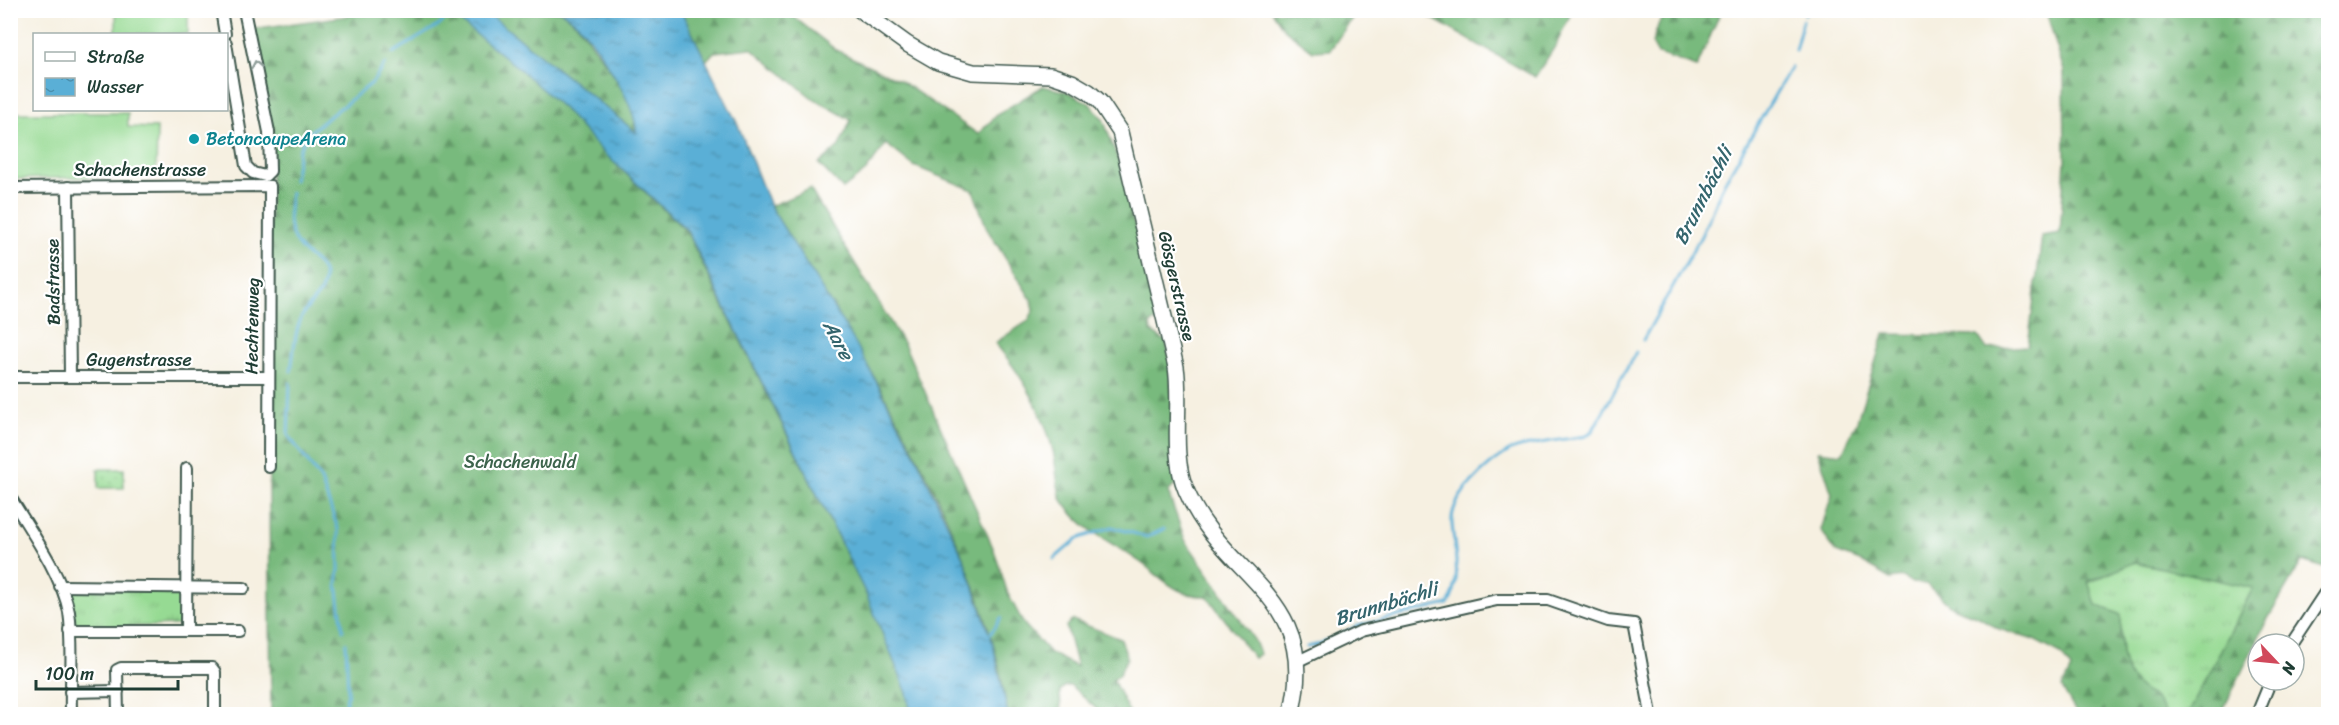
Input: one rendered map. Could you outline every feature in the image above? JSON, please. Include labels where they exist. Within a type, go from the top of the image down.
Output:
[{"type":"main road","name":"Gösgerstrasse","points":[[860,10],[915,49],[952,67],[1001,75],[1051,75],[1072,82],[1089,92],[1115,122],[1134,188],[1176,367],[1179,396],[1178,450],[1185,488],[1197,512],[1277,606],[1292,634],[1298,661],[1297,692],[1291,714]]},
{"type":"street","points":[[221,10],[225,33]]},
{"type":"street","points":[[228,55],[246,166],[253,173],[265,176],[270,171],[269,132],[244,10]]},
{"type":"street","name":"Schachenstrasse","points":[[10,188],[270,186]]},
{"type":"street","name":"Hechtenweg","points":[[269,467],[270,186]]},
{"type":"street","name":"Badstrasse","points":[[68,187],[70,377]]},
{"type":"street","name":"Gugenstrasse","points":[[10,377],[268,377]]},
{"type":"street","points":[[186,632],[187,468]]},
{"type":"street","points":[[10,497],[60,586],[69,613],[71,714]]},
{"type":"street","points":[[60,586],[244,588]]},
{"type":"street","points":[[2299,632],[2328,588]]},
{"type":"street","points":[[1298,661],[1361,631],[1476,603],[1524,598],[1548,600],[1608,621],[1634,624],[1651,714]]},
{"type":"street","points":[[70,631],[238,632]]},
{"type":"street","points":[[118,714],[117,670],[121,668],[212,668],[215,672],[215,714]]},
{"type":"street","points":[[70,692],[117,691]]},
{"type":"street","points":[[2257,714],[2266,692]]},
{"type":"green space","points":[[116,11],[188,11],[188,33],[116,33]]},
{"type":"green space","name":"Schachenwald","points":[[353,11],[452,11],[456,18],[516,66],[564,109],[603,152],[686,231],[867,596],[907,693],[911,714],[271,714],[268,377],[271,148],[252,29],[347,16]]},
{"type":"green space","points":[[485,11],[560,11],[578,25],[618,81],[635,115],[636,132]]},
{"type":"green space","points":[[681,11],[786,11],[836,50],[899,80],[978,134],[998,114],[1043,86],[1068,92],[1089,103],[1103,119],[1120,165],[1132,218],[1142,242],[1161,318],[1150,324],[1151,332],[1166,341],[1169,355],[1178,482],[1168,492],[1185,540],[1255,641],[1260,654],[1254,658],[1207,596],[1187,593],[1170,585],[1079,521],[1062,500],[1053,451],[1044,421],[1023,380],[995,343],[1028,321],[1034,310],[1031,299],[987,229],[973,190],[914,166],[886,144],[866,171],[843,189],[819,164],[839,146],[851,120],[811,97],[751,48],[714,52],[706,61]]},
{"type":"green space","points":[[1272,11],[1364,11],[1355,14],[1330,50],[1313,51],[1284,29]]},
{"type":"green space","points":[[1419,11],[1572,11],[1556,45],[1535,77]]},
{"type":"green space","points":[[1667,11],[1721,11],[1697,67],[1658,54],[1652,43],[1659,23]]},
{"type":"green space","points":[[2046,11],[2328,11],[2328,569],[2302,561],[2261,632],[2246,632],[2246,663],[2221,714],[2188,714],[2253,588],[2135,562],[2088,582],[2096,605],[2121,615],[2122,654],[2127,672],[2139,687],[2156,699],[2165,714],[2077,714],[2062,688],[2071,669],[2061,654],[2034,640],[1999,629],[1979,617],[1952,607],[1926,584],[1912,583],[1903,577],[1890,579],[1860,561],[1836,552],[1821,530],[1832,494],[1818,451],[1842,454],[1857,421],[1884,334],[1978,336],[1987,349],[2028,346],[2042,236],[2060,233],[2065,161],[2064,71]]},
{"type":"green space","points":[[11,113],[128,113],[128,127],[157,128],[156,176],[11,179]]},
{"type":"green space","points":[[810,189],[905,346],[994,550],[1008,594],[1024,624],[1050,653],[1077,667],[1066,626],[1073,620],[1121,639],[1127,658],[1119,675],[1113,680],[1130,714],[1102,714],[1071,686],[1065,686],[1060,691],[1061,714],[1008,714],[995,652],[974,585],[951,527],[925,472],[866,363],[770,206]]},
{"type":"green space","points":[[98,469],[124,469],[124,488],[98,488]]},
{"type":"green space","points":[[2135,562],[2253,588],[2188,714],[2165,714],[2156,700],[2132,680],[2122,654],[2121,615],[2096,605],[2088,583]]},
{"type":"green space","points":[[69,589],[183,590],[183,625],[76,628]]},
{"type":"water","name":"Aare","points":[[452,11],[485,11],[636,132],[630,107],[615,76],[579,25],[560,11],[681,11],[738,125],[770,206],[856,344],[915,454],[965,562],[993,644],[1008,714],[911,714],[907,693],[867,596],[687,230],[603,152],[564,109],[516,66],[456,18]]},
{"type":"waterway","points":[[393,53],[441,24],[451,10]]},
{"type":"waterway","name":"Brunnbächli","points":[[1805,14],[1806,10]]},
{"type":"waterway","name":"Brunnbächli","points":[[1795,50],[1803,20]]},
{"type":"waterway","points":[[294,180],[299,150],[307,134],[372,83],[385,64]]},
{"type":"waterway","name":"Brunnbächli","points":[[1643,340],[1701,236],[1724,183],[1791,67]]},
{"type":"waterway","points":[[291,193],[290,229],[296,243],[323,272],[324,283],[298,326],[291,371]]},
{"type":"waterway","name":"Brunnbächli","points":[[1307,647],[1321,644],[1357,626],[1448,604],[1453,596],[1456,576],[1453,514],[1463,492],[1491,464],[1515,448],[1586,436],[1593,430],[1636,352]]},
{"type":"waterway","points":[[290,383],[288,435],[321,480],[338,529],[337,584],[343,630]]},
{"type":"waterway","name":"Brunnbächli","points":[[1054,559],[1077,539],[1112,527],[1147,537],[1164,529]]},
{"type":"waterway","points":[[989,636],[1001,618]]},
{"type":"waterway","points":[[343,714],[348,692],[346,643]]},
{"type":"place","name":"BetoncoupeArena","points":[[194,139]]}]
